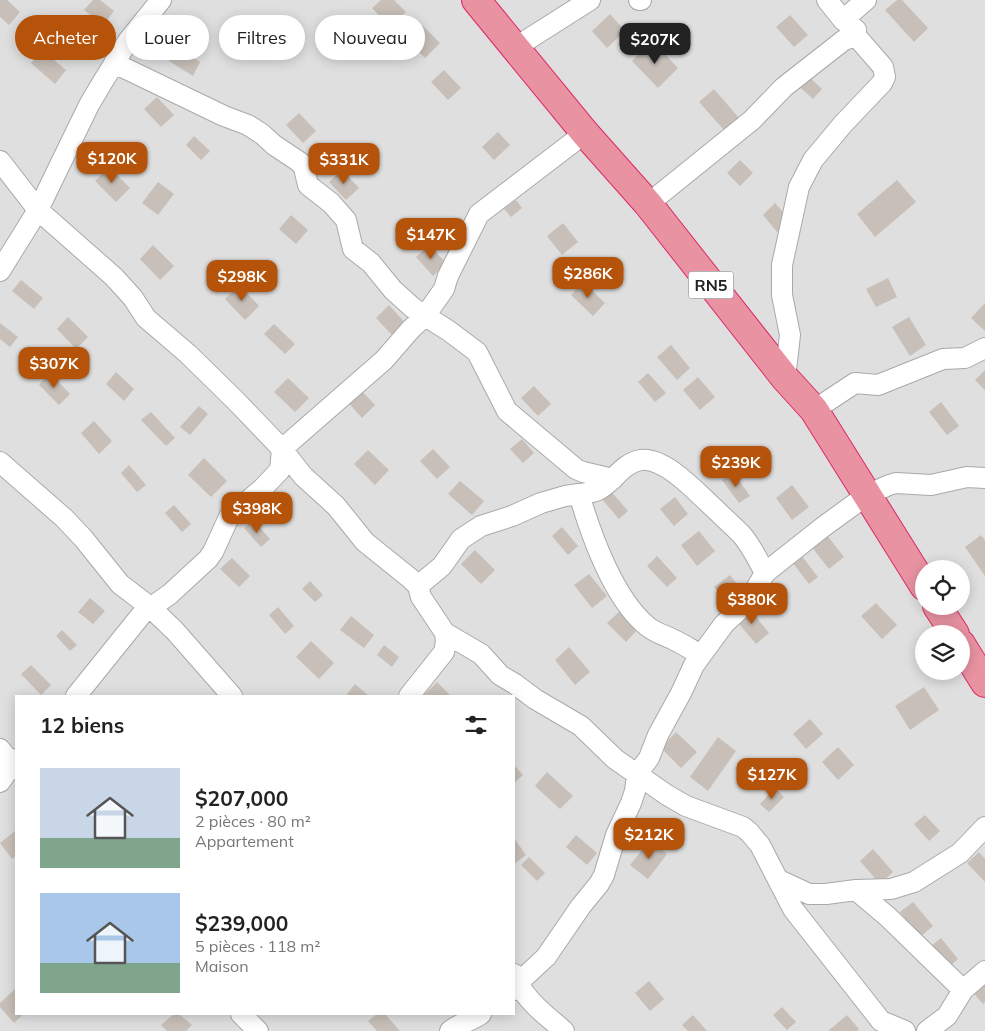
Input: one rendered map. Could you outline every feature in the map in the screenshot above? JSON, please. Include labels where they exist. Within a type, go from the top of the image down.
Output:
[{"type":"highway","name":"RN5","points":[[476,0],[585,133],[648,204],[785,378],[814,410],[915,572]]},
{"type":"highway","points":[[970,659],[985,683]]},
{"type":"street","points":[[0,271],[38,210],[89,105],[128,41],[161,0]]},
{"type":"street","points":[[516,47],[590,0]]},
{"type":"street","points":[[785,378],[790,335],[782,295],[782,265],[799,187],[813,160],[843,124],[882,83],[885,77],[882,68],[856,36],[856,30],[843,20],[827,0]]},
{"type":"street","points":[[843,20],[866,0]]},
{"type":"street","points":[[648,204],[738,132],[784,87],[844,40],[856,36]]},
{"type":"street","points":[[114,63],[224,116],[248,125],[301,163],[308,185],[331,203],[346,220],[354,249],[371,263],[393,290],[413,308],[456,335],[477,352],[501,402],[512,415],[576,469],[613,479]]},
{"type":"street","points":[[77,695],[142,614],[186,580],[208,559],[229,517],[280,470],[282,449],[384,360],[410,329],[425,316],[444,289],[448,276],[480,214],[585,133]]},
{"type":"street","points":[[0,161],[38,210],[114,277],[133,298],[146,318],[188,354],[282,449],[302,476],[336,506],[365,542],[411,578],[418,586],[421,597],[445,633],[481,654],[500,675],[535,699],[581,726],[615,759],[637,774],[686,806],[742,827],[749,832],[760,845],[793,909],[881,1021],[905,1031]]},
{"type":"street","points":[[814,410],[855,383],[878,385],[943,359],[965,358],[985,348]]},
{"type":"street","points":[[418,586],[442,566],[461,539],[481,526],[541,503],[565,496],[597,491],[613,479],[621,470],[642,460],[652,461],[661,465],[692,487],[742,535],[756,555],[765,573]]},
{"type":"street","points":[[0,462],[83,538],[120,584],[150,607],[175,631],[231,695]]},
{"type":"street","points":[[564,1031],[544,1016],[516,982],[546,957],[581,906],[599,884],[604,875],[616,835],[636,791],[637,774],[649,758],[658,735],[681,693],[694,664],[724,624],[749,601],[765,573],[823,527],[867,496],[896,483],[932,485],[967,477],[985,478]]},
{"type":"street","points":[[579,494],[611,578],[626,601],[646,625],[701,655]]},
{"type":"street","points":[[410,695],[444,652],[446,647],[445,633]]},
{"type":"street","points":[[0,782],[11,760]]},
{"type":"street","points":[[779,880],[809,894],[890,889],[914,882],[960,853],[985,827]]},
{"type":"street","points":[[856,890],[888,917],[963,990]]},
{"type":"street","points":[[927,1031],[947,1016],[963,990],[985,970]]},
{"type":"street","points":[[450,1031],[463,1022],[480,1015]]},
{"type":"street","points":[[235,1018],[258,1031]]},
{"type":"shaded area","points":[[0,0],[985,0],[985,1031],[0,1031]]},
{"type":"building","points":[[0,0],[7,0],[20,12],[15,15],[9,25],[0,17]]},
{"type":"building","points":[[93,0],[100,0],[114,11],[111,15],[90,15],[84,10]]},
{"type":"building","points":[[381,0],[394,0],[406,12],[403,15],[379,15],[372,8]]},
{"type":"building","points":[[897,0],[902,0],[928,28],[914,42],[885,10]]},
{"type":"building","points":[[610,14],[625,31],[607,48],[592,31]]},
{"type":"building","points":[[790,15],[808,35],[794,47],[776,27]]},
{"type":"building","points":[[425,28],[440,43],[425,58]]},
{"type":"building","points":[[652,41],[678,68],[658,88],[632,61]]},
{"type":"building","points":[[34,60],[54,60],[66,70],[55,84],[31,63]]},
{"type":"building","points":[[197,60],[200,62],[193,76],[169,61]]},
{"type":"building","points":[[444,70],[461,88],[448,100],[431,82]]},
{"type":"building","points":[[804,72],[822,89],[813,99],[795,83]]},
{"type":"building","points":[[714,89],[739,118],[724,130],[699,102]]},
{"type":"building","points":[[157,97],[174,115],[161,127],[144,109]]},
{"type":"building","points":[[299,113],[316,131],[303,143],[286,125]]},
{"type":"building","points":[[498,132],[510,145],[494,160],[482,147]]},
{"type":"building","points":[[194,136],[210,151],[201,160],[186,145]]},
{"type":"building","points":[[740,160],[753,173],[740,186],[727,173]]},
{"type":"building","points":[[109,167],[130,188],[116,202],[95,181]]},
{"type":"building","points":[[342,170],[359,188],[346,200],[329,182]]},
{"type":"building","points":[[897,180],[916,202],[875,237],[857,214]]},
{"type":"building","points":[[158,182],[174,194],[158,215],[142,203]]},
{"type":"building","points":[[516,200],[522,208],[511,217],[504,209]]},
{"type":"building","points":[[775,203],[790,220],[777,232],[763,215]]},
{"type":"building","points":[[291,215],[308,230],[296,244],[279,229]]},
{"type":"building","points":[[563,223],[578,242],[562,255],[547,236]]},
{"type":"building","points":[[153,245],[174,266],[160,280],[140,259]]},
{"type":"building","points":[[429,245],[446,263],[433,276],[416,257]]},
{"type":"building","points":[[888,278],[897,297],[876,307],[866,289]]},
{"type":"building","points":[[21,280],[43,298],[34,309],[12,291]]},
{"type":"building","points":[[583,282],[605,303],[593,316],[571,295]]},
{"type":"building","points":[[239,285],[259,306],[245,320],[225,299]]},
{"type":"building","points":[[985,303],[985,331],[971,318]]},
{"type":"building","points":[[389,305],[406,324],[393,336],[376,318]]},
{"type":"building","points":[[68,317],[88,337],[76,349],[57,329]]},
{"type":"building","points":[[909,317],[926,345],[910,356],[892,327]]},
{"type":"building","points":[[0,323],[18,337],[10,347],[0,339]]},
{"type":"building","points":[[274,324],[295,344],[285,354],[264,334]]},
{"type":"building","points":[[671,345],[690,368],[677,380],[657,357]]},
{"type":"building","points":[[985,370],[985,390],[975,380]]},
{"type":"building","points":[[116,372],[134,389],[124,401],[106,384]]},
{"type":"building","points":[[50,373],[70,394],[59,405],[39,385]]},
{"type":"building","points":[[648,373],[666,393],[655,402],[638,382]]},
{"type":"building","points":[[698,377],[715,397],[700,410],[683,390]]},
{"type":"building","points":[[288,378],[309,398],[295,412],[274,392]]},
{"type":"building","points":[[534,386],[551,404],[538,416],[521,398]]},
{"type":"building","points":[[358,387],[375,405],[362,418],[345,399]]},
{"type":"building","points":[[941,402],[959,426],[947,435],[929,412]]},
{"type":"building","points":[[199,406],[208,414],[190,435],[180,427]]},
{"type":"building","points":[[151,412],[175,438],[166,446],[141,420]]},
{"type":"building","points":[[94,421],[112,441],[99,454],[81,433]]},
{"type":"building","points":[[522,439],[534,453],[523,463],[510,449]]},
{"type":"building","points":[[433,449],[450,467],[437,479],[420,461]]},
{"type":"building","points":[[368,450],[389,470],[375,485],[354,464]]},
{"type":"building","points":[[204,458],[227,481],[211,497],[188,475]]},
{"type":"building","points":[[129,465],[146,485],[137,492],[121,473]]},
{"type":"building","points":[[733,472],[750,496],[739,503],[722,480]]},
{"type":"building","points":[[460,481],[484,501],[472,515],[448,494]]},
{"type":"building","points":[[792,485],[809,507],[792,520],[776,498]]},
{"type":"building","points":[[608,488],[628,511],[619,519],[599,496]]},
{"type":"building","points":[[675,497],[688,514],[674,526],[660,509]]},
{"type":"building","points":[[174,505],[191,524],[182,532],[165,513]]},
{"type":"building","points":[[253,520],[270,539],[261,547],[244,528]]},
{"type":"building","points":[[562,527],[578,546],[568,555],[552,536]]},
{"type":"building","points":[[699,531],[715,551],[697,566],[681,545]]},
{"type":"building","points":[[826,534],[844,557],[829,569],[811,546]]},
{"type":"building","points":[[981,535],[985,540],[985,576],[965,547]]},
{"type":"building","points":[[475,550],[495,570],[481,584],[461,564]]},
{"type":"building","points":[[801,555],[818,577],[809,584],[792,562]]},
{"type":"building","points":[[657,556],[677,578],[667,587],[647,566]]},
{"type":"building","points":[[232,558],[250,576],[239,587],[220,569]]},
{"type":"building","points":[[589,574],[607,596],[592,608],[574,585]]},
{"type":"building","points":[[730,575],[744,593],[728,605],[714,587]]},
{"type":"building","points":[[310,581],[323,595],[315,602],[302,589]]},
{"type":"building","points":[[90,598],[105,611],[93,624],[78,612]]},
{"type":"building","points":[[876,603],[897,625],[882,639],[861,616]]},
{"type":"building","points":[[278,607],[294,626],[285,634],[269,615]]},
{"type":"building","points":[[748,607],[769,633],[756,644],[734,618]]},
{"type":"building","points":[[619,612],[637,630],[626,642],[607,623]]},
{"type":"building","points":[[351,616],[374,635],[364,648],[340,630]]},
{"type":"building","points":[[62,630],[77,645],[70,651],[56,636]]},
{"type":"building","points":[[311,641],[334,663],[319,679],[296,657]]},
{"type":"building","points":[[384,645],[399,657],[392,667],[377,655]]},
{"type":"building","points":[[569,647],[590,672],[575,685],[555,660]]},
{"type":"building","points":[[31,665],[51,685],[41,695],[21,674]]},
{"type":"building","points":[[437,682],[450,695],[424,695]]},
{"type":"building","points":[[355,684],[368,695],[348,695]]},
{"type":"building","points":[[924,687],[939,710],[910,730],[895,706]]},
{"type":"building","points":[[810,719],[823,734],[806,749],[793,734]]},
{"type":"building","points":[[676,732],[697,752],[681,768],[661,748]]},
{"type":"building","points":[[718,737],[736,751],[708,791],[690,777]]},
{"type":"building","points":[[838,747],[854,765],[838,780],[822,762]]},
{"type":"building","points":[[515,766],[523,775],[515,782]]},
{"type":"building","points":[[547,772],[573,796],[560,809],[535,786]]},
{"type":"building","points":[[775,788],[784,797],[769,812],[760,804]]},
{"type":"building","points":[[925,815],[940,831],[929,841],[914,824]]},
{"type":"building","points":[[15,831],[15,857],[12,859],[0,843]]},
{"type":"building","points":[[576,835],[597,853],[587,865],[566,847]]},
{"type":"building","points":[[515,839],[526,855],[515,863]]},
{"type":"building","points":[[650,840],[667,854],[648,879],[630,865]]},
{"type":"building","points":[[873,849],[893,872],[880,884],[860,861]]},
{"type":"building","points":[[979,852],[985,859],[985,882],[967,863]]},
{"type":"building","points":[[529,857],[545,873],[537,881],[521,865]]},
{"type":"building","points":[[913,902],[933,926],[920,937],[900,912]]},
{"type":"building","points":[[941,938],[958,959],[948,968],[930,947]]},
{"type":"building","points":[[985,976],[985,1002],[983,1004],[970,989]]},
{"type":"building","points":[[649,981],[664,999],[650,1011],[635,993]]},
{"type":"building","points":[[15,989],[15,1015],[23,1015],[14,1023],[0,1007],[0,1003]]},
{"type":"building","points":[[782,1007],[796,1022],[787,1030],[773,1015]]},
{"type":"building","points":[[173,1015],[180,1015],[192,1025],[186,1031],[167,1031],[161,1025]]},
{"type":"building","points":[[376,1015],[386,1015],[400,1031],[377,1031],[368,1021]]},
{"type":"building","points":[[693,1015],[707,1031],[688,1031],[682,1025]]},
{"type":"building","points":[[847,1015],[859,1029],[857,1031],[828,1031]]}]
